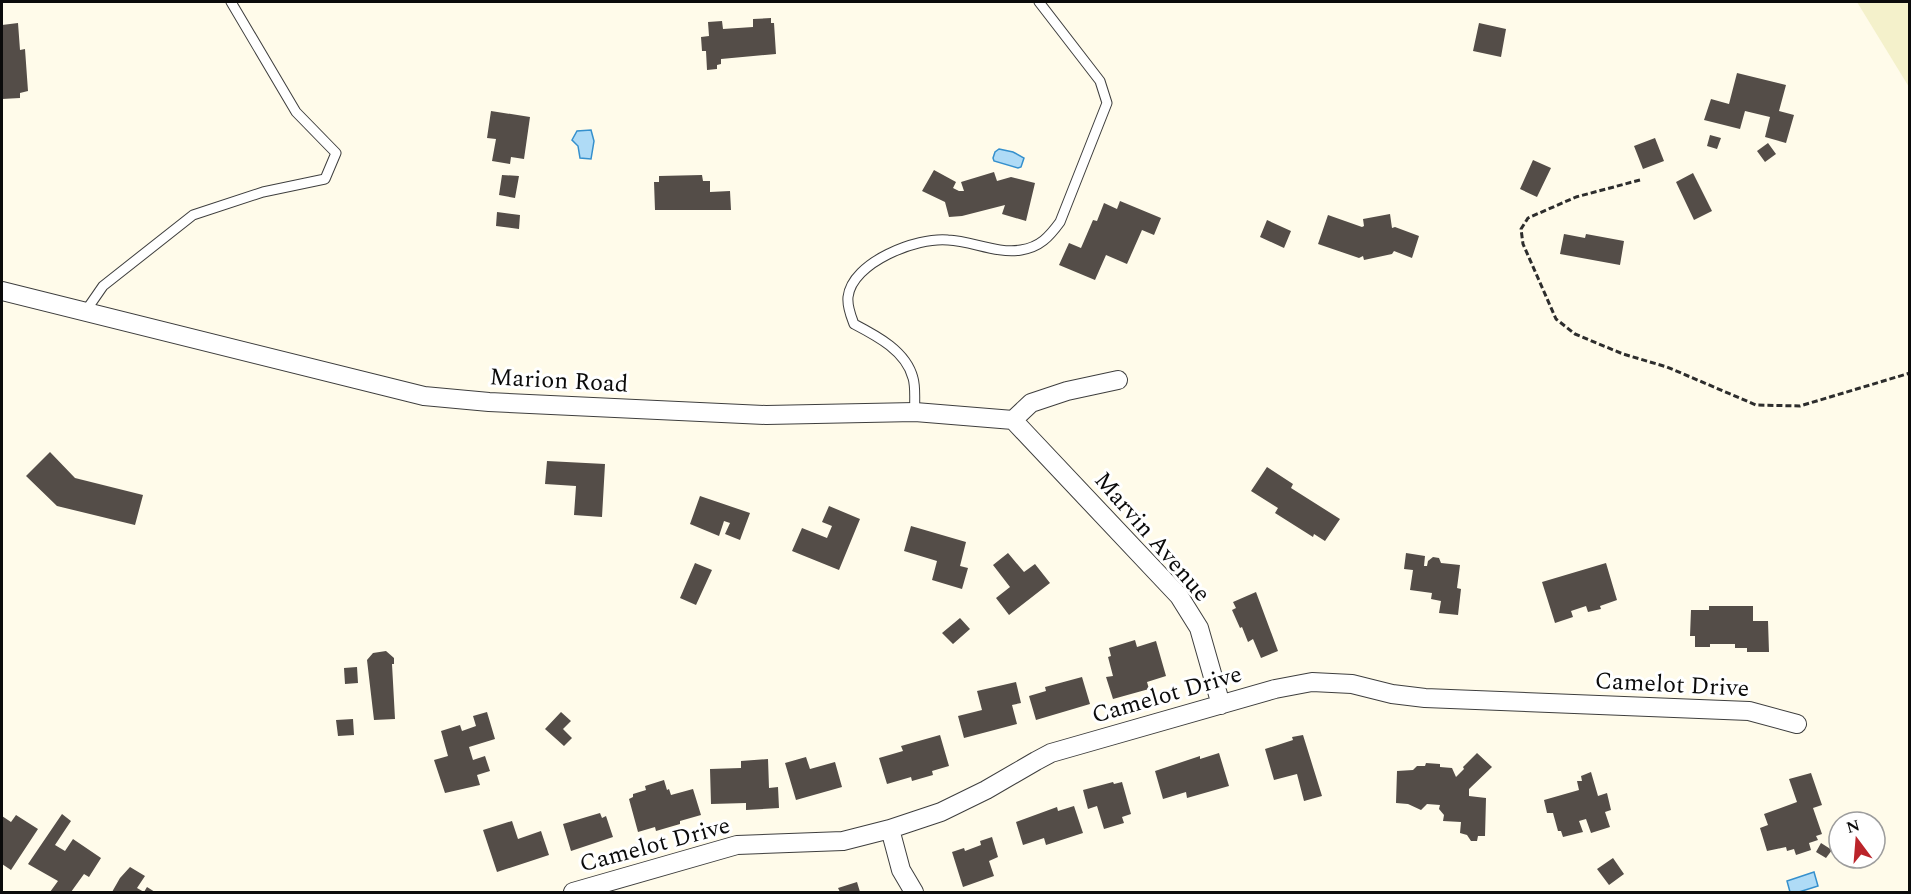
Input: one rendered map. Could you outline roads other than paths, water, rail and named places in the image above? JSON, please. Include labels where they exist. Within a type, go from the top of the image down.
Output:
[{"type":"street","name":"Marion Road","points":[[2,291],[424,396],[489,402],[766,415],[915,412],[1013,420]]},
{"type":"street","points":[[1013,420],[1031,404],[1067,392],[1118,380]]},
{"type":"street","name":"Marvin Avenue","points":[[1013,420],[1179,596],[1199,628],[1221,705]]},
{"type":"street","name":"Camelot Drive","points":[[573,892],[737,845],[843,841],[890,830],[941,812],[986,790],[1035,760],[1051,753],[1312,682],[1343,683],[1392,694],[1425,698],[1749,711],[1797,724]]},
{"type":"street","points":[[890,830],[901,870],[914,892]]},
{"type":"lane","points":[[85,312],[103,286],[193,215],[262,192],[325,179],[336,153],[296,112],[231,2]]},
{"type":"lane","points":[[915,412],[914,379],[907,363],[897,352],[854,324],[849,311],[848,296],[859,274],[881,256],[920,243],[947,239],[986,247],[1020,250],[1039,245],[1049,238],[1060,222],[1107,103],[1100,81],[1039,2]]},
{"type":"water","points":[[591,130],[594,141],[591,159],[580,158],[578,146],[572,140],[577,131]]},
{"type":"water","points":[[999,149],[1013,152],[1024,158],[1021,167],[994,161],[995,152]]},
{"type":"water","points":[[1814,872],[1818,886],[1799,892],[1790,892],[1787,881]]}]
